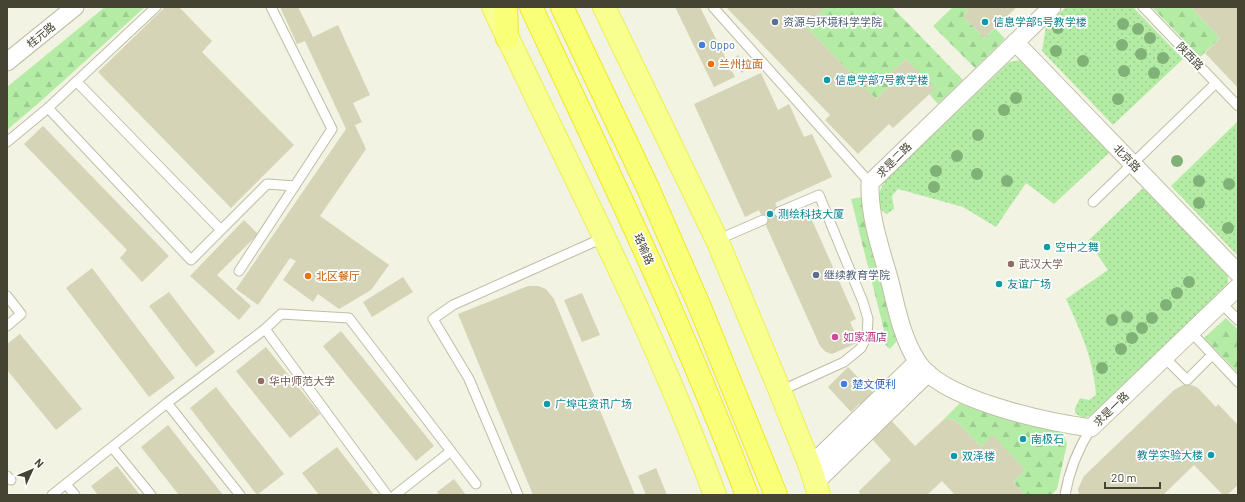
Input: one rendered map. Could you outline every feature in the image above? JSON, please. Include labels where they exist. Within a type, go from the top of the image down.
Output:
[{"type":"highway","points":[[506,7],[507,38]]},
{"type":"highway","name":"珞喻路","points":[[531,7],[621,197],[674,316],[712,404],[747,495]]},
{"type":"highway","points":[[562,7],[650,193],[699,305],[776,495]]},
{"type":"main road","points":[[493,7],[605,237],[673,387],[715,495]]},
{"type":"main road","points":[[604,7],[717,240],[780,391],[815,481]]},
{"type":"street","name":"桂元路","points":[[7,62],[75,7]]},
{"type":"street","name":"求是二路","points":[[923,368],[903,331],[875,226],[871,204],[870,183],[1052,7]]},
{"type":"street","name":"北京路","points":[[1015,42],[1238,273]]},
{"type":"street","name":"求是一路","points":[[923,368],[962,395],[1026,416],[1091,428],[1238,287]]},
{"type":"street","points":[[815,481],[923,368]]},
{"type":"lane","points":[[7,142],[77,82],[156,7]]},
{"type":"lane","points":[[239,271],[332,129],[271,7]]},
{"type":"lane","points":[[713,7],[870,183]]},
{"type":"lane","name":"陕西路","points":[[1143,7],[1238,106]]},
{"type":"lane","points":[[77,82],[221,230]]},
{"type":"lane","points":[[1093,202],[1216,83]]},
{"type":"lane","points":[[48,108],[190,260],[267,184],[294,186]]},
{"type":"lane","points":[[779,212],[820,195],[863,302],[869,328],[863,345],[855,354],[844,362],[780,391]]},
{"type":"lane","points":[[717,240],[763,220]]},
{"type":"lane","points":[[518,495],[469,379],[433,319],[453,305],[605,237]]},
{"type":"lane","points":[[7,296],[21,314],[7,326]]},
{"type":"lane","points":[[1221,303],[1238,320]]},
{"type":"lane","points":[[52,495],[167,403],[265,330],[281,314],[349,318],[476,484]]},
{"type":"lane","points":[[265,330],[387,495]]},
{"type":"lane","points":[[1191,332],[1238,382]]},
{"type":"lane","points":[[1165,358],[1187,380],[1212,355]]},
{"type":"lane","points":[[167,403],[240,495]]},
{"type":"lane","points":[[1065,495],[1073,464],[1081,444],[1091,428]]},
{"type":"lane","points":[[112,447],[150,495]]},
{"type":"lane","points":[[395,495],[451,451]]},
{"type":"lane","points":[[66,484],[75,495]]},
{"type":"green space","points":[[105,7],[145,7],[7,130],[7,87]]},
{"type":"green space","points":[[826,7],[892,7],[963,80],[938,104],[929,94],[934,89],[906,59],[887,77],[892,83],[876,99],[806,27]]},
{"type":"green space","points":[[953,7],[965,7],[968,11],[963,16],[984,38],[995,28],[1005,39],[975,68],[933,26]]},
{"type":"green space","points":[[1066,7],[1133,7],[1183,59],[1113,125],[1042,51],[1046,26]]},
{"type":"green space","points":[[1152,7],[1191,7],[1220,38],[1200,57]]},
{"type":"green space","points":[[1021,60],[1110,152],[1054,204],[1026,183],[996,227],[963,207],[898,189],[892,196],[894,209],[887,214],[883,211],[880,207],[879,198],[881,188],[886,179],[1009,62]]},
{"type":"green space","points":[[1238,121],[1238,256],[1171,186]]},
{"type":"green space","points":[[1143,188],[1228,276],[1228,287],[1093,415],[1083,418],[1075,413],[1075,408],[1080,398],[1089,400],[1096,395],[1095,382],[1086,346],[1066,299],[1108,270],[1088,241]]},
{"type":"green space","points":[[862,197],[896,338],[896,342],[890,349],[885,344],[884,330],[851,199]]},
{"type":"green space","points":[[1226,318],[1238,330],[1238,373],[1204,338]]},
{"type":"green space","points":[[960,403],[1061,432],[1064,435],[1067,444],[1057,489],[1051,495],[1025,495],[1013,482],[1025,470],[993,436],[981,447],[957,422],[949,418],[941,422]]},
{"type":"building","points":[[165,7],[179,7],[212,41],[202,52],[294,145],[231,208],[98,72]]},
{"type":"building","points":[[280,7],[298,7],[313,37],[338,25],[370,95],[353,103],[362,122],[355,125],[366,149],[320,216],[389,265],[371,290],[339,309],[318,294],[313,302],[283,280],[296,261],[290,258],[258,305],[236,289],[346,129],[305,41],[297,44]]},
{"type":"building","points":[[675,7],[700,7],[735,77],[714,87]]},
{"type":"building","name":"信息学部7号教学楼","points":[[726,7],[826,7],[806,27],[876,99],[892,83],[887,77],[906,59],[935,89],[893,128],[889,124],[858,154],[825,120],[830,115]]},
{"type":"building","name":"信息学部5号教学楼","points":[[965,7],[1017,7],[984,38],[963,16],[968,11]]},
{"type":"building","points":[[1191,7],[1238,7],[1238,88],[1205,53],[1220,38]]},
{"type":"building","points":[[738,55],[748,67],[742,73],[731,61]]},
{"type":"building","name":"测绘科技大厦","points":[[761,73],[778,110],[789,104],[804,137],[812,134],[832,177],[775,203],[784,222],[808,211],[856,319],[850,322],[859,342],[832,354],[826,352],[820,346],[759,210],[745,217],[694,104]]},
{"type":"building","points":[[43,126],[169,256],[142,282],[120,258],[127,250],[24,144]]},
{"type":"building","points":[[244,220],[258,234],[217,275],[251,306],[239,320],[190,276]]},
{"type":"building","points":[[92,268],[175,378],[149,397],[66,288]]},
{"type":"building","points":[[403,277],[413,292],[372,317],[363,302]]},
{"type":"building","name":"广埠屯资讯广场","points":[[528,286],[538,286],[546,289],[554,299],[635,495],[533,495],[458,314]]},
{"type":"building","points":[[169,292],[215,352],[196,367],[149,306]]},
{"type":"building","points":[[582,293],[600,335],[582,342],[564,300]]},
{"type":"building","points":[[341,331],[434,446],[416,461],[323,346]]},
{"type":"building","points":[[20,334],[82,409],[56,430],[7,370],[7,344]]},
{"type":"building","points":[[266,347],[320,414],[290,438],[236,371]]},
{"type":"building","points":[[848,367],[875,395],[863,407],[859,404],[851,412],[828,387]]},
{"type":"building","points":[[1183,385],[1191,385],[1198,388],[1216,407],[1218,404],[1238,425],[1238,485],[1227,495],[1223,495],[1194,465],[1163,495],[1079,495],[1078,489],[1084,476],[1174,390]]},
{"type":"building","points":[[216,387],[284,474],[257,495],[190,408]]},
{"type":"building","name":"双泽楼","points":[[888,417],[915,446],[941,422],[949,418],[957,422],[981,447],[993,435],[1025,470],[1013,482],[1025,495],[955,495],[942,481],[927,495],[860,495],[859,491],[891,460],[872,439]]},
{"type":"building","points":[[168,425],[223,495],[179,495],[141,447]]},
{"type":"building","points":[[337,447],[374,495],[319,495],[302,473]]},
{"type":"building","points":[[117,466],[140,495],[98,495],[91,486]]},
{"type":"building","points":[[656,468],[667,495],[646,495],[638,476]]},
{"type":"building","points":[[454,479],[466,495],[439,495],[437,492]]},
{"type":"place","name":"资源与环境科学学院","points":[[775,22]]},
{"type":"place","name":"信息学部5号教学楼","points":[[985,22]]},
{"type":"place","name":"Oppo","points":[[702,45]]},
{"type":"place","name":"兰州拉面","points":[[711,64]]},
{"type":"place","name":"信息学部7号教学楼","points":[[827,80]]},
{"type":"place","name":"测绘科技大厦","points":[[770,214]]},
{"type":"place","name":"空中之舞","points":[[1047,247]]},
{"type":"place","name":"武汉大学","points":[[1011,264]]},
{"type":"place","name":"继续教育学院","points":[[816,275]]},
{"type":"place","name":"北区餐厅","points":[[308,276]]},
{"type":"place","name":"友谊广场","points":[[999,284]]},
{"type":"place","name":"如家酒店","points":[[835,337]]},
{"type":"place","name":"华中师范大学","points":[[261,381]]},
{"type":"place","name":"楚文便利","points":[[844,384]]},
{"type":"place","name":"广埠屯资讯广场","points":[[547,404]]},
{"type":"place","name":"南极石","points":[[1023,439]]},
{"type":"place","name":"教学实验大楼","points":[[1211,455]]},
{"type":"place","name":"双泽楼","points":[[954,456]]}]
